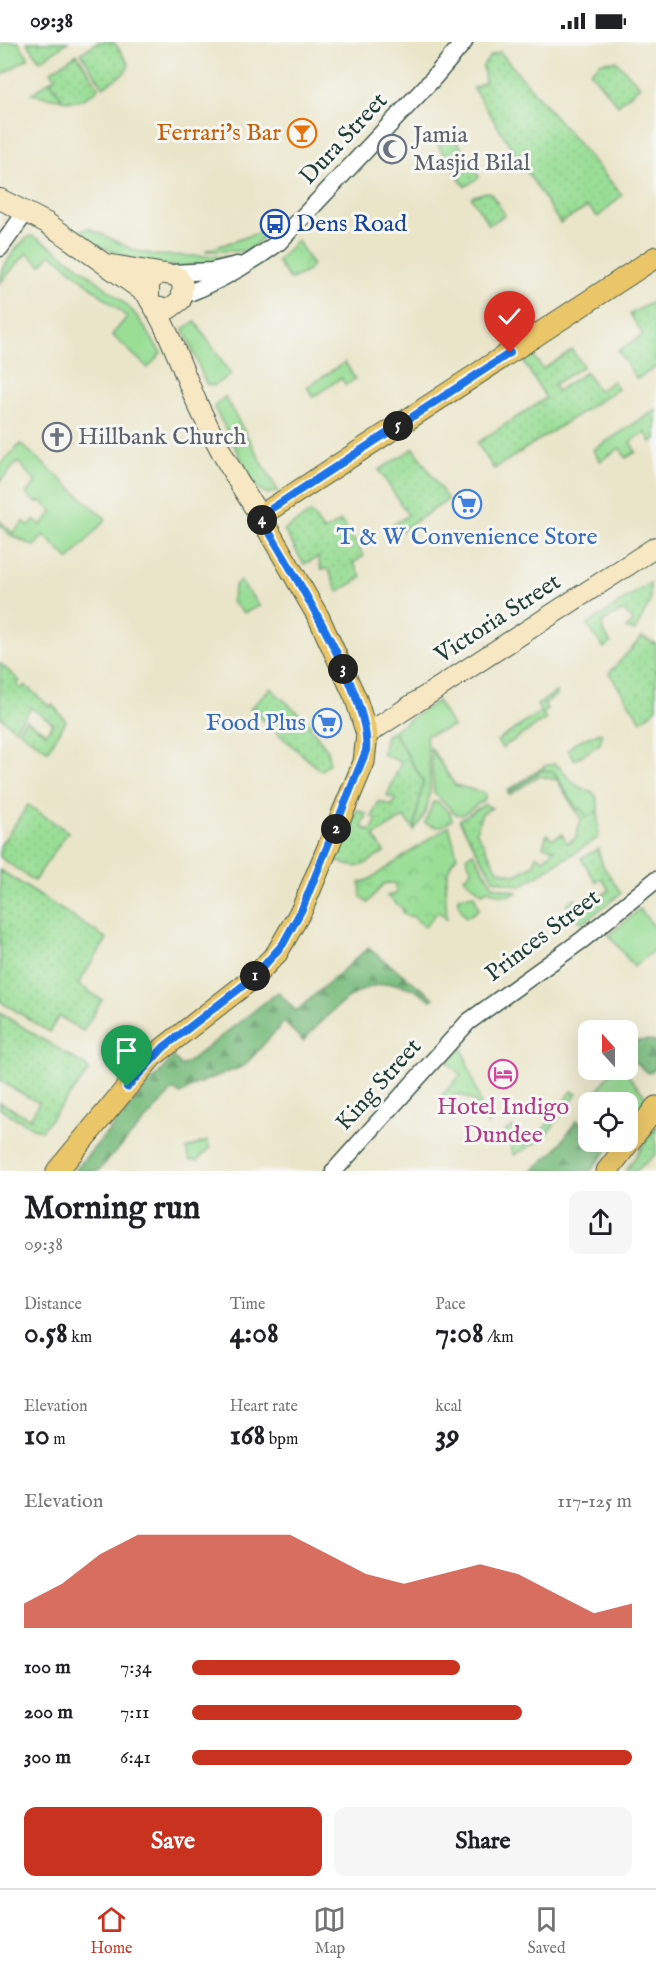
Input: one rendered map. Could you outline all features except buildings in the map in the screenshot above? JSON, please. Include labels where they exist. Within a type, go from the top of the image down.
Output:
[{"type":"main road","points":[[0,199],[60,232],[100,262],[165,301]]},
{"type":"main road","points":[[260,516],[656,257]]},
{"type":"main road","points":[[100,262],[164,274],[181,280],[165,301]]},
{"type":"main road","points":[[57,1171],[152,1057],[253,978],[283,944],[302,909],[360,772],[366,751],[367,734],[356,699],[319,618],[216,441],[196,402],[177,352],[165,301],[149,283],[164,274]]},
{"type":"main road","name":"Victoria Street","points":[[367,734],[656,547]]},
{"type":"main road","points":[[607,1171],[656,1107]]},
{"type":"street","name":"Dura Street","points":[[165,301],[216,283],[253,262],[299,222],[431,81],[464,42]]},
{"type":"street","points":[[0,248],[26,212]]},
{"type":"street","name":"Dura Street","points":[[164,274],[212,271],[253,262]]},
{"type":"street","name":"Princes Street","points":[[459,1030],[574,945],[656,880]]},
{"type":"street","name":"King Street","points":[[334,1171],[459,1030]]},
{"type":"green space","points":[[6,42],[18,42],[29,58],[0,76],[0,46]]},
{"type":"green space","points":[[27,42],[68,42],[40,61]]},
{"type":"green space","points":[[98,42],[114,42],[129,64],[126,72],[103,87],[81,53]]},
{"type":"green space","points":[[500,52],[622,195],[598,217],[588,207],[560,223],[473,88],[485,82],[483,66],[490,56]]},
{"type":"green space","points":[[77,54],[98,86],[97,90],[81,100],[63,100],[50,81],[55,78],[51,71]]},
{"type":"green space","points":[[616,61],[640,86],[618,105],[590,72],[602,62]]},
{"type":"green space","points":[[50,81],[63,100],[31,94]]},
{"type":"green space","points":[[453,135],[479,177],[465,187],[438,145]]},
{"type":"green space","points":[[490,192],[505,215],[489,225],[471,197]]},
{"type":"green space","points":[[89,228],[136,251],[155,255],[243,257],[198,266],[156,264],[116,253],[74,233]]},
{"type":"green space","points":[[261,232],[264,236],[248,251],[205,251]]},
{"type":"green space","points":[[31,236],[52,247],[84,271],[135,314],[161,353],[148,368],[112,335],[127,317],[52,254],[41,265],[27,253],[0,283],[10,257],[20,244]]},
{"type":"green space","points":[[297,240],[312,264],[308,271],[290,280],[277,261]]},
{"type":"green space","points":[[656,300],[656,367],[637,379],[618,351],[643,335],[630,314]]},
{"type":"green space","points":[[195,321],[231,375],[213,386],[206,384],[184,329]]},
{"type":"green space","points":[[572,350],[583,366],[553,385],[557,391],[586,372],[598,391],[613,381],[618,389],[494,469],[477,443],[546,398],[523,361],[533,355],[543,369]]},
{"type":"green space","points":[[345,362],[355,379],[346,385],[341,378],[313,397],[307,387]]},
{"type":"green space","points":[[225,397],[278,491],[268,494],[257,488],[214,407]]},
{"type":"green space","points":[[656,410],[656,439],[651,442],[645,432],[630,442],[636,452],[626,458],[620,448],[600,461],[593,450]]},
{"type":"green space","points":[[21,444],[106,519],[69,560],[44,535],[34,546],[11,535],[0,526],[0,521],[13,533],[24,521],[29,526],[35,520],[41,525],[53,512],[40,500],[37,503],[26,494],[36,482],[18,462],[0,481],[0,464]]},
{"type":"green space","points":[[414,448],[448,500],[398,533],[393,525],[408,515],[379,470]]},
{"type":"green space","points":[[311,513],[324,531],[341,521],[364,556],[353,563],[362,577],[338,592],[328,569],[321,569],[318,557],[304,564],[284,530]]},
{"type":"green space","points":[[240,581],[260,606],[244,613],[231,602],[235,585]]},
{"type":"green space","points":[[650,583],[650,602],[635,631],[626,628],[633,623],[627,613],[621,611],[602,623],[603,631],[611,643],[604,648],[587,625]]},
{"type":"green space","points":[[642,637],[656,644],[656,709],[641,721],[609,673]]},
{"type":"green space","points":[[0,663],[20,681],[17,685],[22,689],[25,685],[50,707],[52,704],[66,721],[48,751],[18,730],[26,720],[46,733],[53,723],[31,708],[15,729],[0,717]]},
{"type":"green space","points":[[270,688],[311,724],[309,726],[328,750],[329,763],[321,771],[250,709]]},
{"type":"green space","points":[[556,692],[557,695],[544,704],[548,710],[543,713],[546,719],[502,748],[497,741],[541,712],[537,705]]},
{"type":"green space","points":[[437,701],[453,727],[426,735],[430,773],[429,797],[422,820],[414,830],[423,781],[393,731]]},
{"type":"green space","points":[[393,731],[423,781],[414,830],[404,817],[374,836],[384,852],[361,866],[343,864],[335,860],[357,810],[367,814],[362,827],[371,831],[377,819],[372,817],[379,801],[392,806],[395,799],[387,796],[401,762],[382,754],[386,735]]},
{"type":"green space","points":[[600,732],[602,735],[600,744],[575,760],[568,750],[571,746]]},
{"type":"green space","points":[[430,747],[455,785],[485,793],[485,799],[462,815],[456,814],[434,793]]},
{"type":"green space","points":[[554,764],[561,768],[575,784],[595,795],[598,811],[587,818],[578,811],[554,772],[543,770],[508,793],[507,791],[545,766]]},
{"type":"green space","points":[[543,770],[554,773],[578,810],[581,808],[587,817],[598,811],[598,838],[521,886],[494,880],[459,820],[485,804],[492,808],[482,813],[476,831],[498,870],[516,875],[534,865],[536,856],[545,859],[554,849],[543,846],[547,834],[553,839],[562,834],[567,843],[575,839],[581,819],[557,780],[539,776],[509,795],[508,793]]},
{"type":"green space","points":[[433,802],[438,802],[450,813],[452,820],[439,827],[425,823]]},
{"type":"green space","points":[[28,805],[68,832],[34,881],[0,857],[0,846]]},
{"type":"green space","points":[[449,826],[457,856],[447,877],[447,919],[438,911],[425,927],[411,915],[409,917],[387,896],[396,894],[395,883],[383,884],[368,903],[361,897],[360,883],[370,879]]},
{"type":"green space","points":[[598,849],[602,864],[621,893],[586,921],[579,921],[566,904],[575,898],[583,910],[609,890],[602,878],[596,882],[581,858]]},
{"type":"green space","points":[[473,852],[493,886],[517,892],[506,895],[488,890],[482,893],[464,878],[472,870],[466,857]]},
{"type":"green space","points":[[0,870],[107,939],[78,984],[102,1000],[83,1031],[59,1016],[49,1032],[0,1001]]},
{"type":"green space","points":[[474,895],[479,909],[466,918],[460,908],[458,897]]},
{"type":"green space","points":[[640,909],[656,929],[656,948],[634,967],[609,935]]},
{"type":"green space","points":[[368,948],[434,998],[431,1000],[412,989],[394,984],[376,985],[360,991],[345,1001],[303,1041],[284,1022],[244,1066],[196,1084],[180,1094],[174,1089],[98,1171],[74,1171],[173,1057],[181,1066],[187,1063],[278,992],[296,1011]]},
{"type":"green space","points":[[0,1013],[86,1066],[89,1071],[42,1130],[33,1128],[0,1109],[0,1102],[30,1119],[39,1103],[0,1081]]},
{"type":"green space","points":[[638,1041],[656,1042],[656,1069],[648,1073],[638,1064]]},
{"type":"green space","points":[[462,1047],[488,1126],[479,1107],[465,1096],[451,1095],[452,1103],[445,1107],[438,1100],[461,1075],[448,1063]]},
{"type":"green space","points":[[605,1080],[632,1080],[645,1096],[643,1109],[638,1115],[638,1092],[597,1092]]},
{"type":"green space","points":[[572,1091],[577,1094],[543,1139],[514,1155],[505,1131],[513,1127],[520,1144],[525,1145],[524,1138],[529,1141],[542,1131]]},
{"type":"green space","points":[[577,1120],[578,1152],[605,1152],[591,1171],[532,1171],[555,1151]]},
{"type":"green space","points":[[656,1126],[656,1154],[636,1171],[626,1171]]},
{"type":"green space","points":[[207,1141],[210,1148],[198,1160],[190,1160],[186,1149]]},
{"type":"place","name":"Ferrari's Bar","points":[[302,133]]},
{"type":"place","name":"Jamia Masjid Bilal","points":[[392,149]]},
{"type":"place","name":"Dens Road","points":[[275,224]]},
{"type":"place","name":"Hillbank Church","points":[[57,437]]},
{"type":"place","name":"T & W Convenience Store","points":[[467,504]]},
{"type":"place","name":"Food Plus","points":[[327,723]]},
{"type":"place","name":"Hotel Indigo Dundee","points":[[503,1074]]},
{"type":"route","points":[[127,1087],[152,1057],[253,978],[283,944],[302,909],[364,762],[368,742],[367,734],[356,699],[319,618],[260,516],[510,353]]}]
